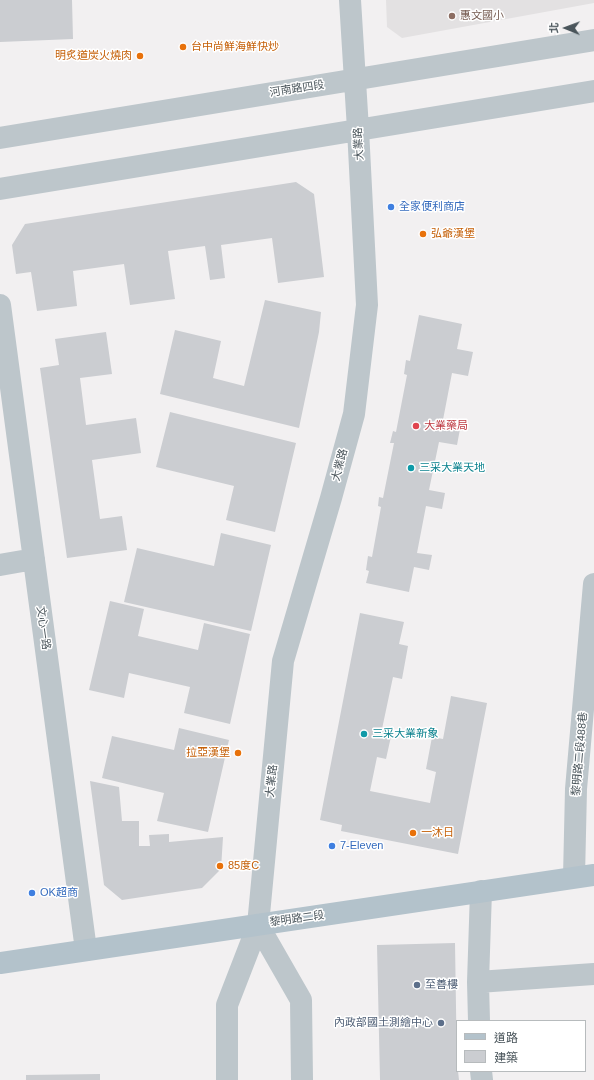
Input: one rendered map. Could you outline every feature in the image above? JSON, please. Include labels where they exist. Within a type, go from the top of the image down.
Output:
[{"type":"main road","name":"黎明路二段","points":[[0,963],[584,876]]},
{"type":"street","name":"大業路","points":[[228,1080],[227,1005],[258,925],[283,661],[332,498],[354,414],[367,305],[350,0]]},
{"type":"street","name":"河南路四段","points":[[0,138],[594,40]]},
{"type":"street","points":[[0,189],[594,91]]},
{"type":"street","name":"文心一路","points":[[0,305],[86,950]]},
{"type":"street","points":[[0,565],[34,559]]},
{"type":"street","name":"黎明路二段488巷","points":[[584,876],[576,790],[594,584]]},
{"type":"street","points":[[479,1020],[478,982],[481,891]]},
{"type":"street","points":[[258,925],[301,1000],[302,1080]]},
{"type":"street","points":[[478,982],[594,974]]},
{"type":"shaded area","name":"惠文國小","points":[[386,0],[594,0],[594,3],[402,38],[387,27]]},
{"type":"building","points":[[0,0],[72,0],[73,39],[0,42]]},
{"type":"building","points":[[296,182],[314,194],[324,277],[278,283],[272,238],[221,245],[225,278],[210,280],[205,246],[168,251],[175,299],[130,305],[124,264],[73,271],[77,306],[37,311],[31,272],[16,274],[12,245],[25,224]]},
{"type":"building","points":[[265,300],[321,312],[319,332],[299,428],[160,394],[175,330],[221,341],[213,378],[244,386]]},
{"type":"building","name":"三采大業天地","points":[[419,315],[462,324],[457,349],[473,352],[468,376],[452,373],[442,425],[460,429],[457,445],[439,442],[429,490],[445,493],[442,509],[426,506],[417,553],[432,555],[429,570],[414,567],[409,592],[366,583],[369,571],[366,570],[368,556],[372,557],[381,507],[378,506],[379,497],[383,498],[394,443],[390,443],[393,431],[396,432],[407,375],[404,374],[406,360],[410,361]]},
{"type":"building","points":[[106,332],[112,374],[80,378],[86,425],[136,418],[141,453],[92,460],[100,519],[122,516],[127,550],[67,558],[40,368],[59,365],[55,339]]},
{"type":"building","points":[[170,412],[296,443],[275,532],[226,520],[234,486],[156,467]]},
{"type":"building","points":[[221,533],[271,545],[251,631],[124,602],[137,548],[214,566]]},
{"type":"building","points":[[110,601],[144,609],[138,636],[198,650],[204,623],[250,634],[230,724],[184,713],[190,687],[129,673],[124,698],[89,690]]},
{"type":"building","name":"三采大業新象","points":[[360,613],[404,622],[399,644],[408,646],[402,679],[393,677],[382,729],[392,732],[386,759],[377,757],[370,791],[430,803],[436,772],[426,769],[432,737],[443,739],[451,696],[487,703],[458,854],[341,831],[342,825],[320,820]]},
{"type":"building","points":[[179,728],[229,740],[208,832],[157,821],[164,793],[102,778],[112,736],[174,750]]},
{"type":"building","points":[[90,781],[119,787],[122,821],[139,821],[139,846],[150,846],[149,835],[169,834],[169,842],[223,837],[221,869],[202,888],[122,900],[104,885]]},
{"type":"building","name":"至善樓","points":[[455,943],[456,1072],[458,1072],[459,1080],[380,1080],[377,945]]},
{"type":"building","points":[[100,1074],[100,1080],[26,1080],[26,1075]]},
{"type":"place","name":"惠文國小","points":[[452,16]]},
{"type":"place","name":"台中尚鮮海鮮快炒","points":[[183,47]]},
{"type":"place","name":"明炙道炭火燒肉","points":[[140,56]]},
{"type":"place","name":"全家便利商店","points":[[391,207]]},
{"type":"place","name":"弘爺漢堡","points":[[423,234]]},
{"type":"place","name":"大業藥局","points":[[416,426]]},
{"type":"place","name":"三采大業天地","points":[[411,468]]},
{"type":"place","name":"三采大業新象","points":[[364,734]]},
{"type":"place","name":"拉亞漢堡","points":[[238,753]]},
{"type":"place","name":"一沐日","points":[[413,833]]},
{"type":"place","name":"7-Eleven","points":[[332,846]]},
{"type":"place","name":"85度C","points":[[220,866]]},
{"type":"place","name":"OK超商","points":[[32,893]]},
{"type":"place","name":"至善樓","points":[[417,985]]},
{"type":"place","name":"內政部國土測繪中心","points":[[441,1023]]}]
